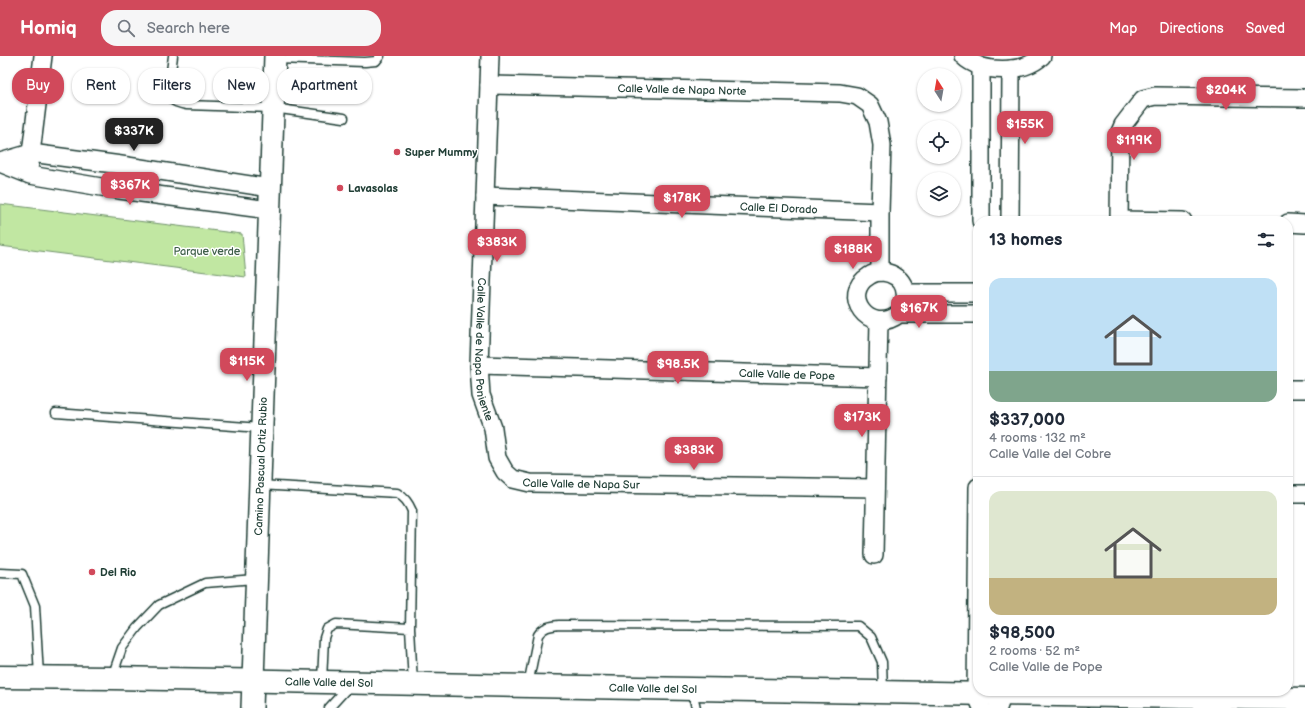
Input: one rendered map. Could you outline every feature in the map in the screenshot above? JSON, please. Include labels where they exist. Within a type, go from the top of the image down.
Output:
[{"type":"main road","name":"Calle Valle del Sol","points":[[0,677],[252,680],[528,686],[694,699],[883,692],[979,701],[1023,696]]},
{"type":"main road","name":"Calle Valle del Sol","points":[[1075,696],[1089,698],[1157,699],[1195,696]]},
{"type":"main road","name":"Calle Valle del Sol","points":[[1265,696],[1294,702]]},
{"type":"street","points":[[30,175],[31,153],[43,56]]},
{"type":"street","name":"Calle Valle de Napa Poniente","points":[[490,56],[479,365],[481,395],[492,428],[497,458],[505,472]]},
{"type":"street","points":[[964,56],[981,67],[1011,69],[1022,68],[1042,56]]},
{"type":"street","name":"Camino Pascual Ortiz Rubio","points":[[252,708],[275,57]]},
{"type":"street","points":[[981,67],[981,216]]},
{"type":"street","points":[[1010,216],[1011,69]]},
{"type":"street","name":"Calle Valle de Napa Norte","points":[[490,85],[840,93],[857,96],[870,105],[878,122],[882,145],[880,212]]},
{"type":"street","points":[[1119,216],[1120,132],[1123,124],[1143,99],[1155,96],[1305,98]]},
{"type":"street","points":[[0,163],[31,153],[270,188]]},
{"type":"street","points":[[0,163],[30,175],[119,190],[269,210]]},
{"type":"street","points":[[119,190],[121,165]]},
{"type":"street","points":[[178,198],[179,174]]},
{"type":"street","name":"Calle El Dorado","points":[[485,196],[880,212]]},
{"type":"street","points":[[880,212],[880,272]]},
{"type":"street","points":[[1293,223],[1305,224]]},
{"type":"street","points":[[880,272],[894,276],[900,280],[906,293],[906,301],[899,314],[886,321],[871,319],[864,315],[859,308],[857,300],[857,292],[865,278],[880,272]]},
{"type":"street","points":[[906,293],[973,293]]},
{"type":"street","points":[[899,314],[973,314]]},
{"type":"street","points":[[874,555],[879,321]]},
{"type":"street","name":"Calle Valle de Pope","points":[[479,365],[878,377]]},
{"type":"street","points":[[1293,389],[1305,389]]},
{"type":"street","name":"Calle Valle de Napa Sur","points":[[505,472],[514,479],[530,482],[876,488]]},
{"type":"street","points":[[1293,494],[1305,494]]},
{"type":"lane","points":[[173,56],[168,94],[170,99],[177,103],[186,105],[273,108],[344,118]]},
{"type":"lane","points":[[275,57],[365,62],[376,61],[380,56]]},
{"type":"lane","points":[[56,413],[262,428]]},
{"type":"lane","points":[[260,485],[397,493],[404,497],[412,511],[410,628],[413,684]]},
{"type":"lane","points":[[0,573],[22,574],[35,606],[39,677]]},
{"type":"lane","points":[[112,678],[122,648],[137,628],[159,605],[205,583],[256,579]]},
{"type":"lane","points":[[322,682],[324,638],[327,629],[336,624],[410,628]]},
{"type":"lane","points":[[528,686],[538,635],[540,631],[546,627],[559,625],[858,626],[871,638],[882,662],[883,692]]},
{"type":"lane","points":[[329,708],[353,682]]},
{"type":"green space","name":"Parque verde","points":[[0,204],[242,234],[246,277],[0,246]]},
{"type":"place","name":"Super Mummy","points":[[397,152]]},
{"type":"place","name":"Lavasolas","points":[[340,188]]},
{"type":"place","name":"Del Rio","points":[[92,572]]}]
